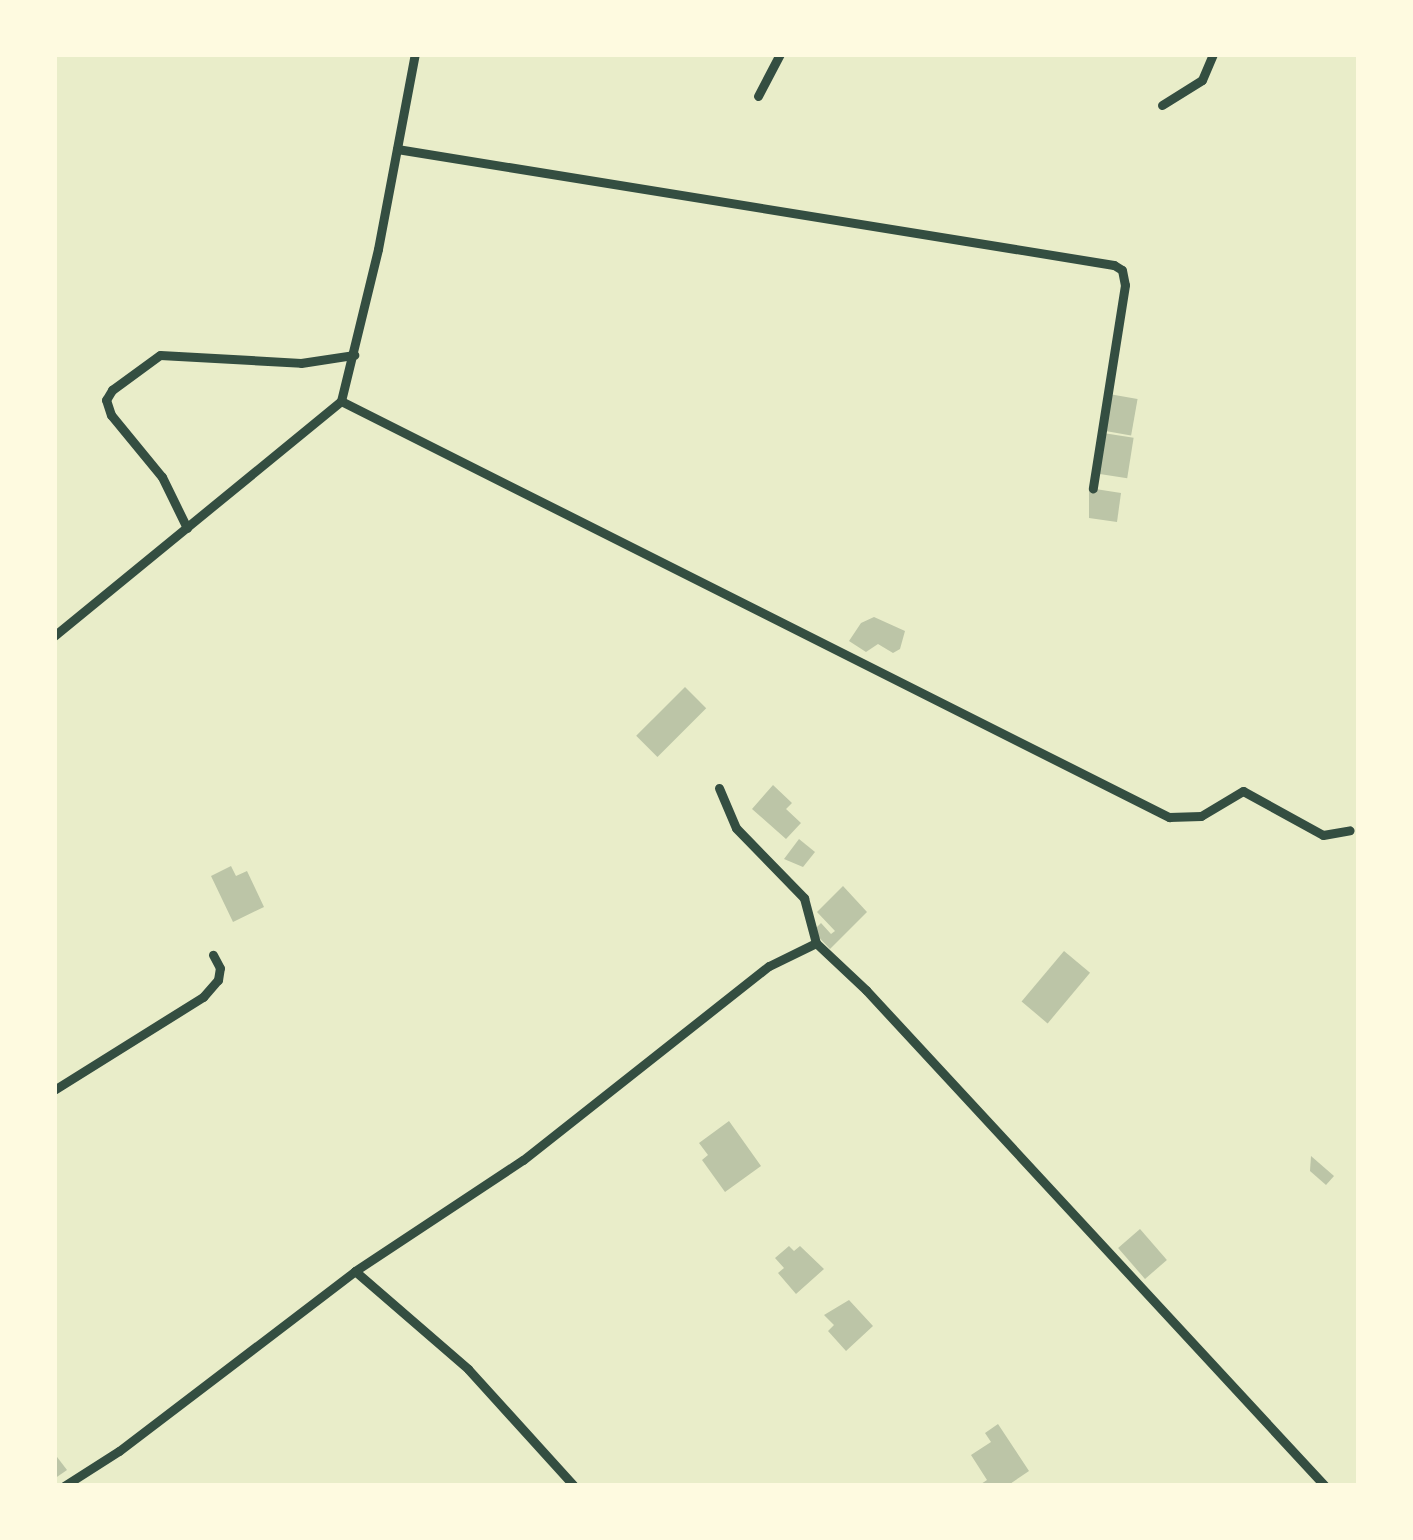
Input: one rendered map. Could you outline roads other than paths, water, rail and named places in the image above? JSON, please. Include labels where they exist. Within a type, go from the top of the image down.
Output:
[{"type":"street","points":[[54,636],[341,401],[415,54]]},
{"type":"street","points":[[758,96],[781,54]]},
{"type":"street","points":[[1162,105],[1202,80],[1213,54]]},
{"type":"street","points":[[397,149],[1114,265],[1123,270],[1125,285],[1093,488]]},
{"type":"street","points":[[187,528],[162,477],[111,416],[106,400],[112,390],[160,355],[301,363],[354,355]]},
{"type":"street","points":[[341,401],[1169,817],[1201,816],[1243,791],[1323,835],[1350,830]]},
{"type":"street","points":[[719,788],[736,828],[805,898],[816,943],[882,1006],[1325,1486]]},
{"type":"street","points":[[64,1486],[119,1451],[356,1271],[523,1160],[769,966],[816,943]]},
{"type":"street","points":[[54,1090],[203,997],[218,980],[220,968],[213,955]]},
{"type":"street","points":[[356,1271],[468,1369],[574,1486]]}]
